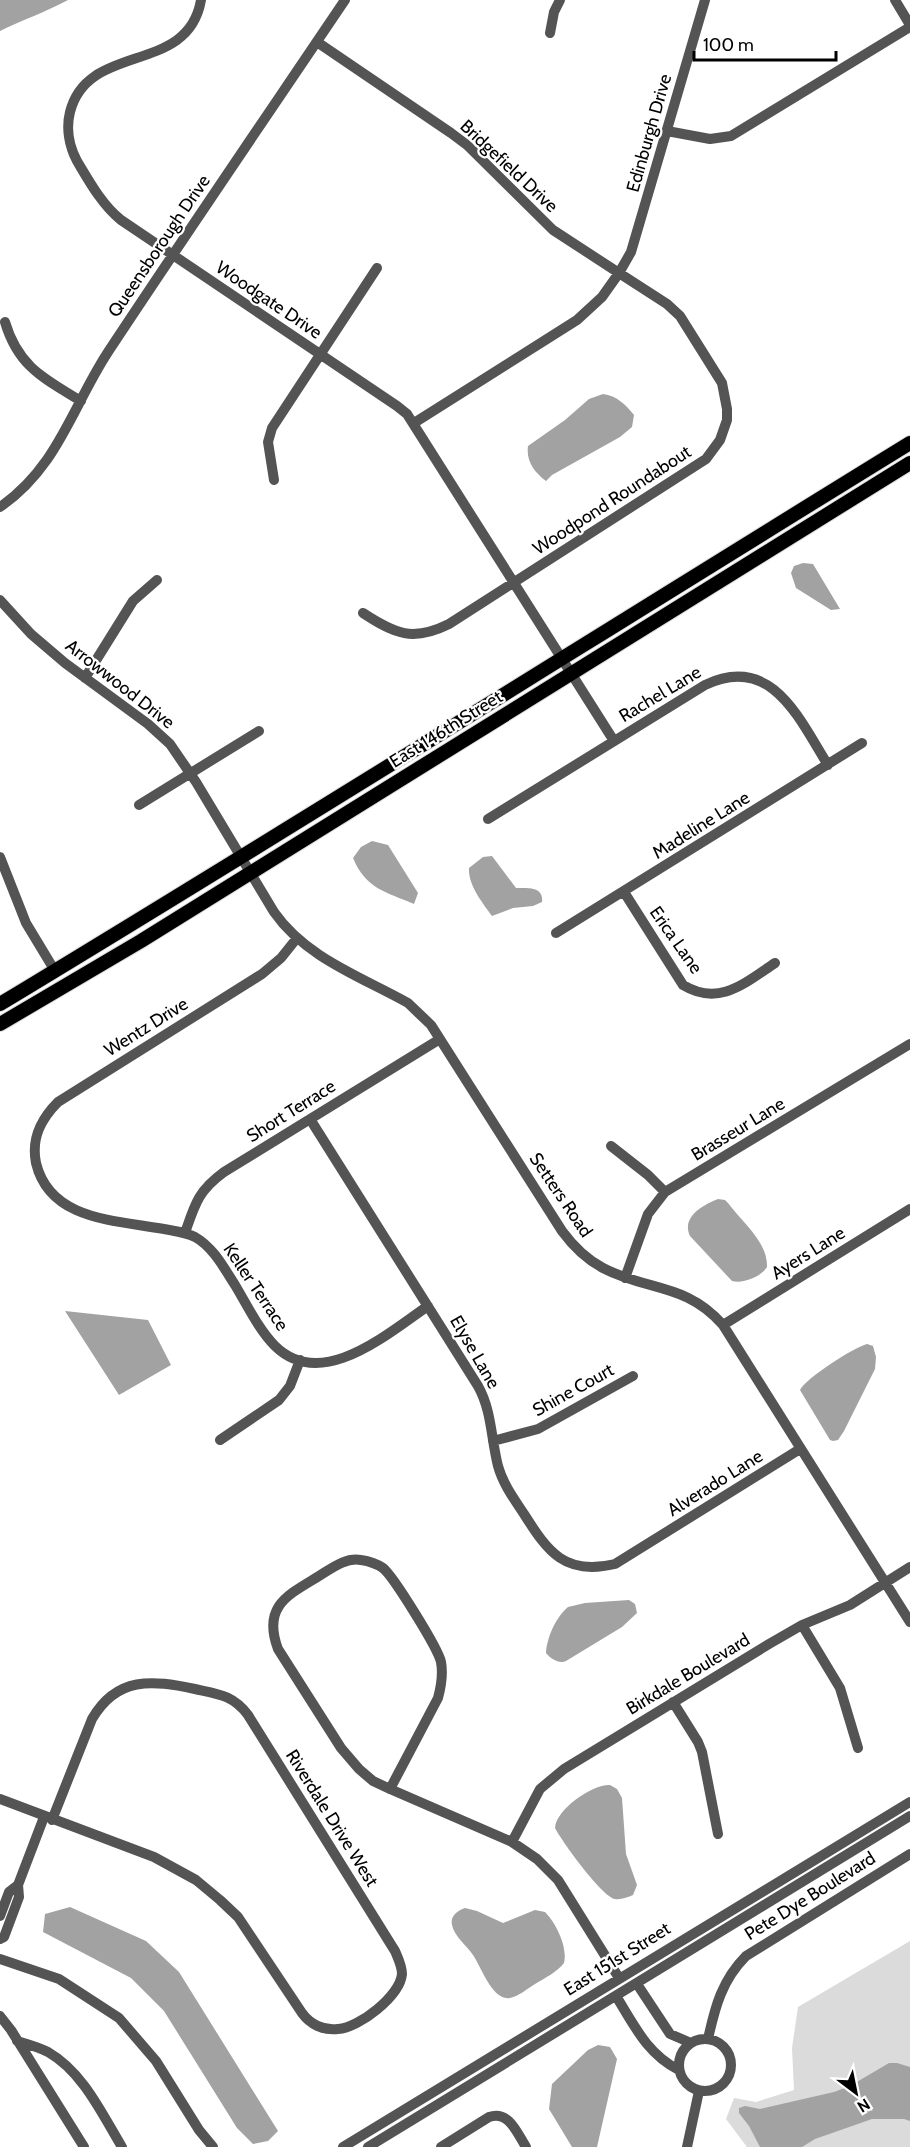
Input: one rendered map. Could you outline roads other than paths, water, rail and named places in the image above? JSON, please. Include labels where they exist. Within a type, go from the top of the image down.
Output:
[{"type":"main road","name":"East 146th Street","points":[[0,1024],[246,865],[566,665],[910,443]]},
{"type":"main road","name":"East 146th Street","points":[[566,665],[910,463]]},
{"type":"main road","name":"East 146th Street","points":[[0,1004],[246,865]]},
{"type":"street","name":"Woodgate Drive","points":[[201,0],[191,26],[172,45],[115,65],[89,79],[77,95],[68,120],[69,137],[75,156],[105,204],[121,220],[397,406],[414,423],[614,741]]},
{"type":"street","name":"Queensborough Drive","points":[[0,507],[42,469],[107,355],[345,0]]},
{"type":"street","points":[[550,33],[554,12],[560,0]]},
{"type":"street","name":"Edinburgh Drive","points":[[619,273],[631,252],[705,0]]},
{"type":"street","points":[[668,131],[710,139],[731,136],[910,26],[895,0]]},
{"type":"street","name":"Bridgefield Drive","points":[[316,42],[467,145],[553,230],[619,273]]},
{"type":"street","points":[[274,480],[268,442],[272,428],[377,268]]},
{"type":"street","points":[[414,423],[577,320],[602,297],[619,273]]},
{"type":"street","name":"Woodpond Roundabout","points":[[363,613],[395,632],[424,634],[449,624],[698,465],[713,452],[724,430],[727,409],[722,384],[680,316],[667,304],[619,273]]},
{"type":"street","points":[[5,322],[11,341],[23,360],[44,378],[81,401]]},
{"type":"street","points":[[85,678],[133,601],[157,580]]},
{"type":"street","name":"Arrowwood Drive","points":[[0,600],[31,634],[85,678],[148,724],[170,744],[191,773],[246,865]]},
{"type":"street","name":"Rachel Lane","points":[[488,819],[717,679],[745,677],[768,685],[785,698],[828,765]]},
{"type":"street","points":[[139,805],[259,731]]},
{"type":"street","name":"Madeline Lane","points":[[556,933],[862,743]]},
{"type":"street","points":[[0,857],[26,922],[56,971]]},
{"type":"street","name":"Setters Road","points":[[246,865],[281,922],[297,938],[320,955],[408,1003],[421,1014],[440,1039],[569,1241],[579,1251],[602,1267],[625,1278],[696,1300],[714,1314],[910,1622]]},
{"type":"street","name":"Erica Lane","points":[[624,892],[683,985],[692,990],[714,994],[726,992],[738,987],[775,963]]},
{"type":"street","name":"Wentz Drive","points":[[35,1158],[35,1142],[41,1123],[58,1102],[262,974],[281,958],[297,938]]},
{"type":"street","name":"Short Terrace","points":[[185,1233],[195,1204],[204,1188],[212,1180],[440,1039]]},
{"type":"street","name":"Brasseur Lane","points":[[625,1278],[648,1214],[665,1192],[910,1044]]},
{"type":"street","name":"Elyse Lane","points":[[310,1119],[482,1393],[489,1414],[497,1464],[506,1486],[543,1544],[559,1558],[580,1566],[604,1566],[626,1559],[648,1545]]},
{"type":"street","points":[[611,1146],[648,1175],[665,1192]]},
{"type":"street","name":"Keller Terrace","points":[[35,1158],[47,1188],[68,1207],[94,1216],[185,1233],[195,1237],[210,1249],[276,1347],[300,1360],[323,1363],[342,1359],[367,1346],[428,1306]]},
{"type":"street","name":"Ayers Lane","points":[[723,1325],[910,1209]]},
{"type":"street","points":[[220,1440],[279,1400],[290,1386],[300,1360]]},
{"type":"street","name":"Shine Court","points":[[493,1441],[538,1430],[633,1376]]},
{"type":"street","name":"Alverado Lane","points":[[648,1545],[800,1449]]},
{"type":"street","points":[[390,1789],[438,1698],[441,1687],[441,1661],[384,1569],[360,1560],[348,1560],[284,1598],[276,1611],[273,1623],[273,1635],[278,1649],[341,1748],[359,1770],[374,1781],[390,1789],[512,1842],[537,1859],[558,1880],[619,1978]]},
{"type":"street","name":"Birkdale Boulevard","points":[[512,1842],[540,1789],[550,1779],[802,1625],[850,1605],[910,1567]]},
{"type":"street","points":[[802,1625],[840,1688],[858,1748]]},
{"type":"street","name":"Riverdale Drive West","points":[[151,1682],[220,1695],[239,1703],[395,1951],[402,1973],[394,1992],[373,2012],[349,2026],[339,2030],[317,2026],[307,2020],[238,1917],[209,1890],[182,1871],[154,1857],[48,1819],[92,1719],[108,1698],[123,1689],[151,1682]]},
{"type":"street","points":[[673,1702],[702,1752],[718,1834]]},
{"type":"street","points":[[0,1799],[48,1819],[18,1885],[9,1892],[0,1916]]},
{"type":"street","name":"East 151st Street","points":[[343,2147],[910,1802]]},
{"type":"street","name":"East 151st Street","points":[[368,2147],[910,1816]]},
{"type":"street","name":"Pete Dye Boulevard","points":[[708,2039],[714,2009],[723,1986],[735,1967],[746,1956],[910,1854]]},
{"type":"street","points":[[0,1939],[4,1937],[19,1897],[18,1885]]},
{"type":"street","points":[[0,1959],[59,1979],[119,2018],[156,2061],[199,2130],[213,2147]]},
{"type":"street","points":[[637,1984],[670,2034],[691,2043]]},
{"type":"street","points":[[616,1996],[653,2053],[679,2070]]},
{"type":"street","points":[[0,2016],[84,2147]]},
{"type":"street","points":[[699,2039],[708,2039],[723,2046],[731,2061],[731,2069],[723,2084],[708,2091],[699,2091],[688,2086],[680,2076],[680,2054],[691,2043],[699,2039]]},
{"type":"street","points":[[17,2041],[48,2053],[75,2075],[122,2147]]},
{"type":"street","points":[[687,2147],[699,2091]]},
{"type":"street","points":[[441,2147],[486,2119],[498,2115],[508,2120],[526,2147]]},
{"type":"street","points":[[199,2130],[206,2147]]}]
